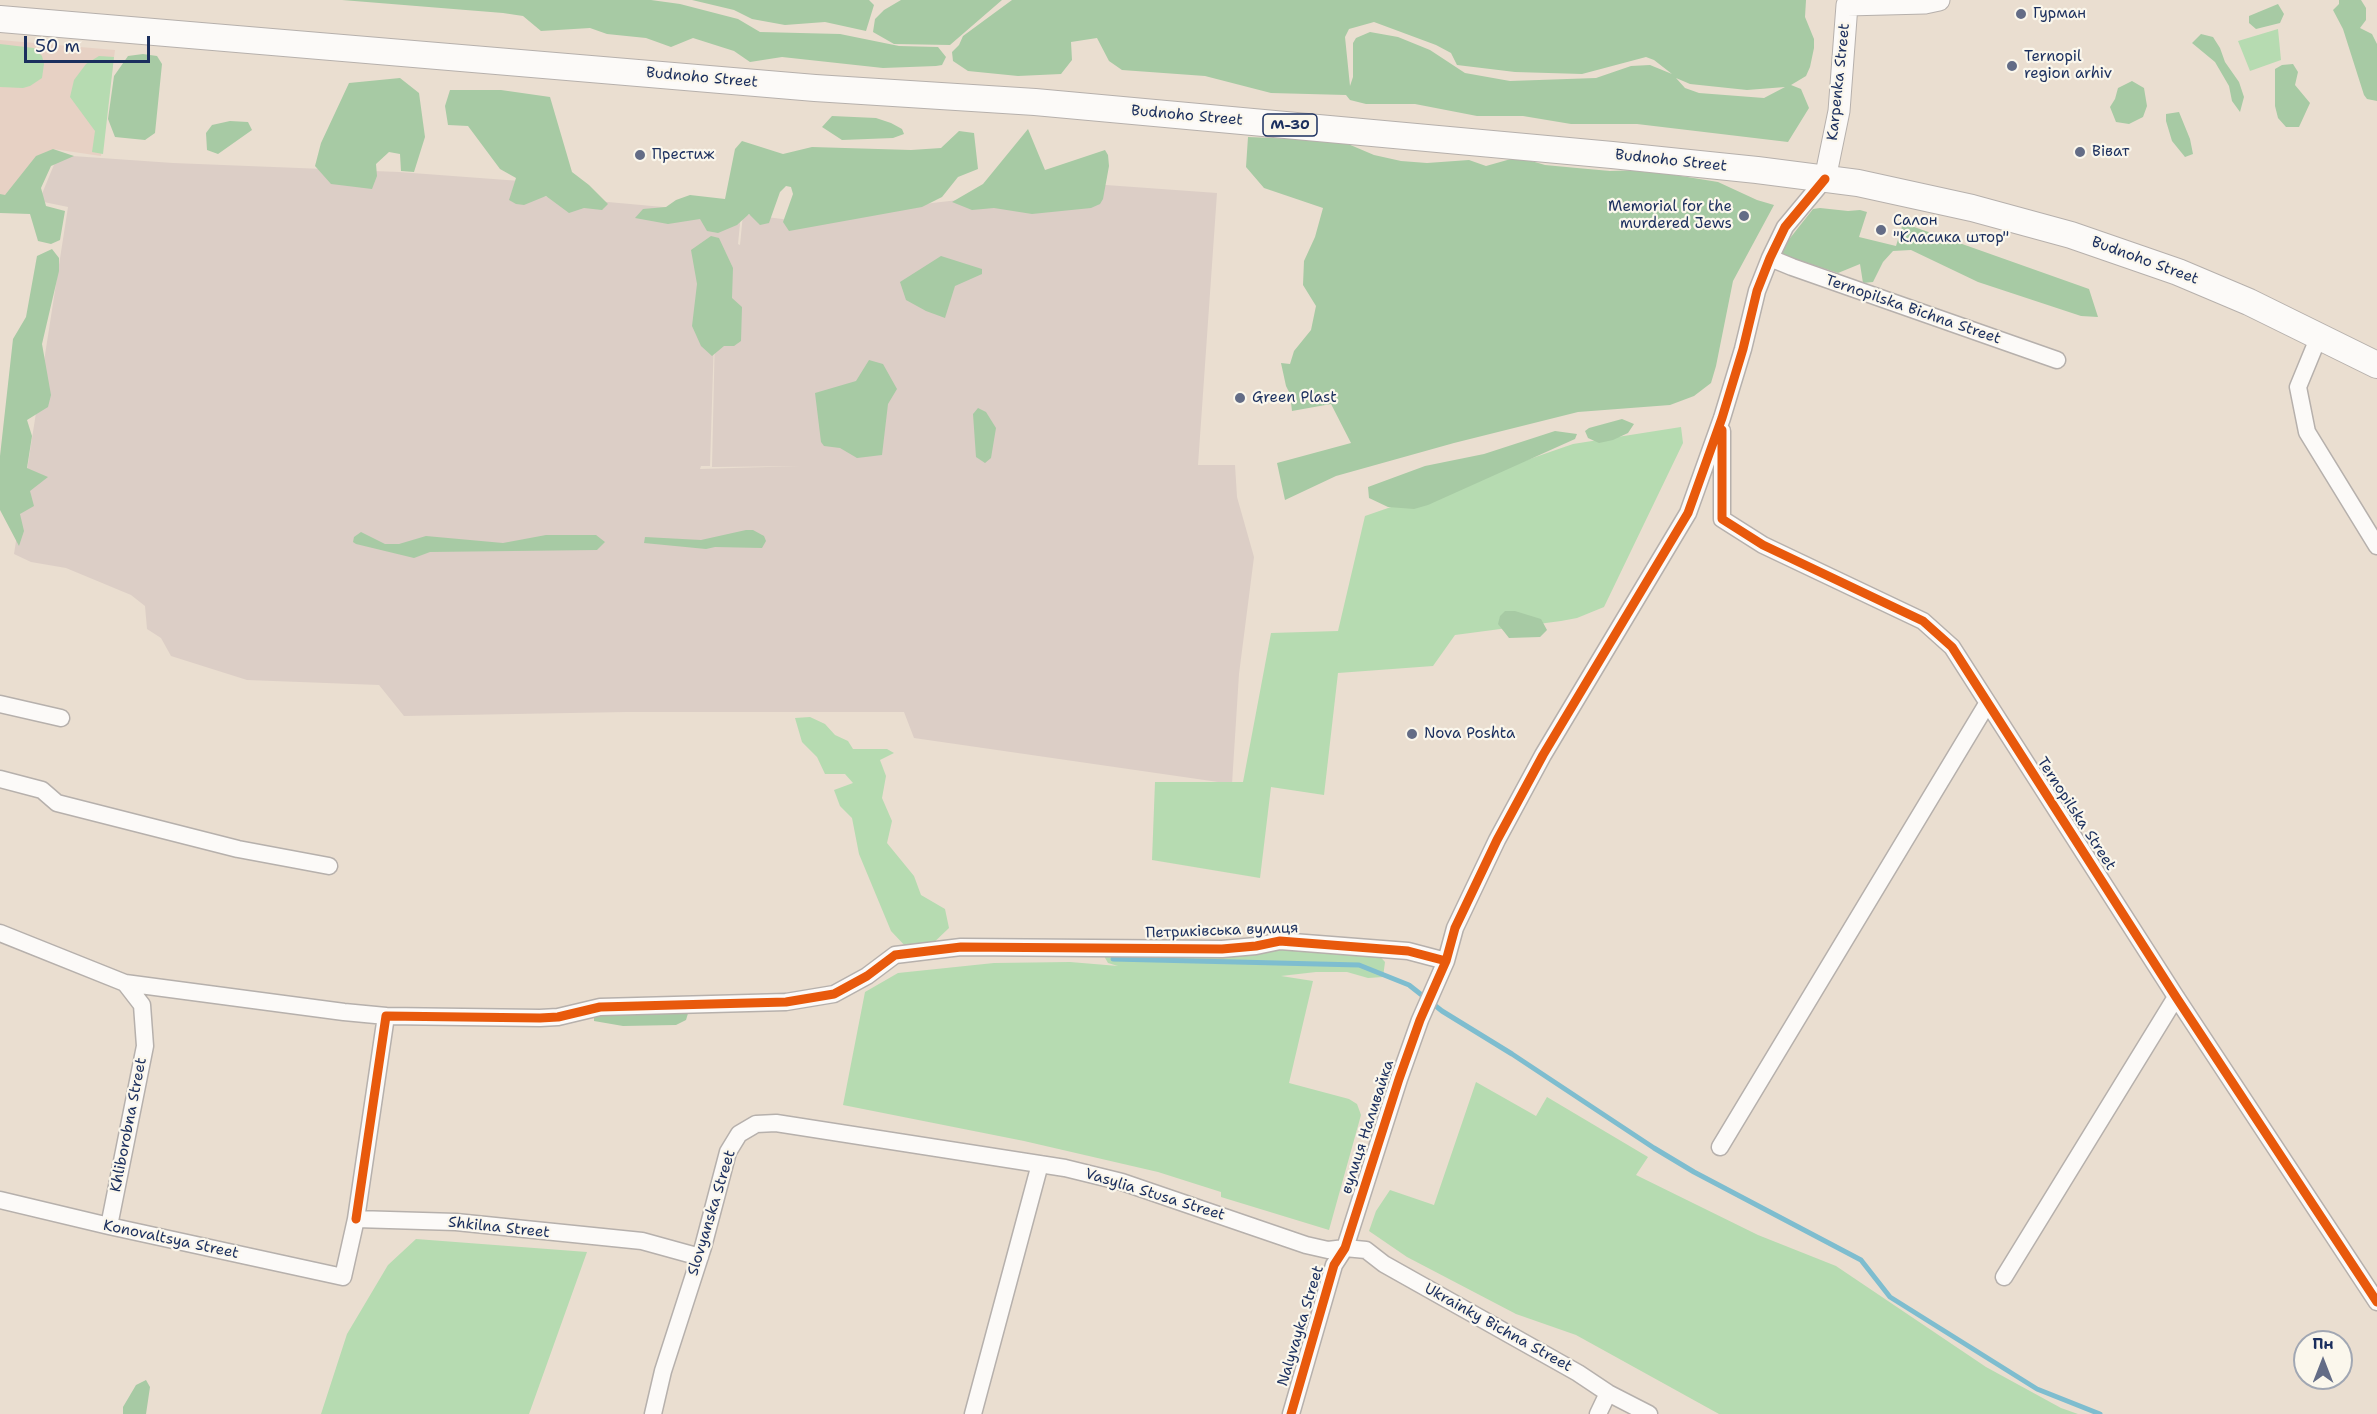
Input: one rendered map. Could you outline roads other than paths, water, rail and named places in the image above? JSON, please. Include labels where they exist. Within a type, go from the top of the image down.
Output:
[{"type":"highway","name":"Budnoho Street","points":[[0,19],[815,88],[1035,102],[1600,154],[1858,183],[1972,208],[2071,235],[2178,272],[2249,302],[2377,365]]},
{"type":"main road","name":"Karpenka Street","points":[[1825,179],[1839,111],[1845,2],[1925,3],[1939,0]]},
{"type":"street","points":[[1722,418],[1743,349],[1757,291],[1770,258],[1785,227],[1825,179]]},
{"type":"street","name":"Ternopilska Bichna Street","points":[[1770,258],[2057,360]]},
{"type":"street","points":[[2319,336],[2298,387],[2307,432],[2377,546]]},
{"type":"street","name":"Ternopilska Street","points":[[1722,418],[1722,519],[1763,545],[1923,621],[1952,647],[2176,997],[2377,1302]]},
{"type":"street","name":"вулиця Наливайка","points":[[1345,1248],[1399,1078],[1446,961],[1455,928],[1502,830],[1543,755],[1688,513],[1722,418]]},
{"type":"street","points":[[0,704],[61,718]]},
{"type":"street","points":[[1720,1147],[1987,704]]},
{"type":"street","points":[[0,779],[42,790],[57,803],[237,849],[329,866]]},
{"type":"street","points":[[0,933],[125,983]]},
{"type":"street","name":"Петриківська вулиця","points":[[125,983],[386,1016],[540,1018],[558,1017],[600,1007],[786,1002],[834,994],[867,976],[896,955],[961,947],[1222,949],[1280,941],[1408,951],[1446,961]]},
{"type":"street","name":"Khliborobna Street","points":[[109,1226],[145,1046],[142,1005],[125,983]]},
{"type":"street","points":[[2004,1277],[2176,997]]},
{"type":"street","points":[[356,1219],[386,1016]]},
{"type":"street","name":"Slovyanska Street","points":[[653,1414],[663,1371],[700,1257],[728,1152],[739,1134],[756,1124],[776,1123],[1040,1164]]},
{"type":"street","points":[[973,1414],[1040,1164]]},
{"type":"street","name":"Vasylia Stusa Street","points":[[1040,1164],[1122,1182],[1306,1245],[1328,1250],[1345,1248]]},
{"type":"street","name":"Konovaltsya Street","points":[[0,1200],[343,1277],[356,1219]]},
{"type":"street","name":"Shkilna Street","points":[[356,1219],[456,1222],[642,1242],[700,1257]]},
{"type":"street","points":[[1298,1414],[1345,1248]]},
{"type":"street","name":"Ukrainky Bichna Street","points":[[1345,1248],[1366,1250],[1384,1264],[1578,1373],[1608,1393],[1649,1414]]},
{"type":"street","name":"Nalyvayka Street","points":[[1291,1414],[1334,1265],[1345,1248]]},
{"type":"street","points":[[1598,1414],[1608,1393]]},
{"type":"waterway","points":[[1113,959],[1359,965],[1409,985],[1442,1011],[1512,1054],[1654,1148],[1694,1172],[1861,1260],[1890,1297],[2037,1389],[2100,1414]]},
{"type":"place","name":"Гурман","points":[[2021,14]]},
{"type":"place","name":"Ternopil region arhiv","points":[[2012,66]]},
{"type":"place","name":"Віват","points":[[2080,152]]},
{"type":"place","name":"Престиж","points":[[640,155]]},
{"type":"place","name":"Memorial for the murdered Jews","points":[[1744,216]]},
{"type":"place","name":"Салон \"Класика штор\"","points":[[1881,230]]},
{"type":"place","name":"Green Plast","points":[[1240,398]]},
{"type":"place","name":"Nova Poshta","points":[[1412,734]]}]
